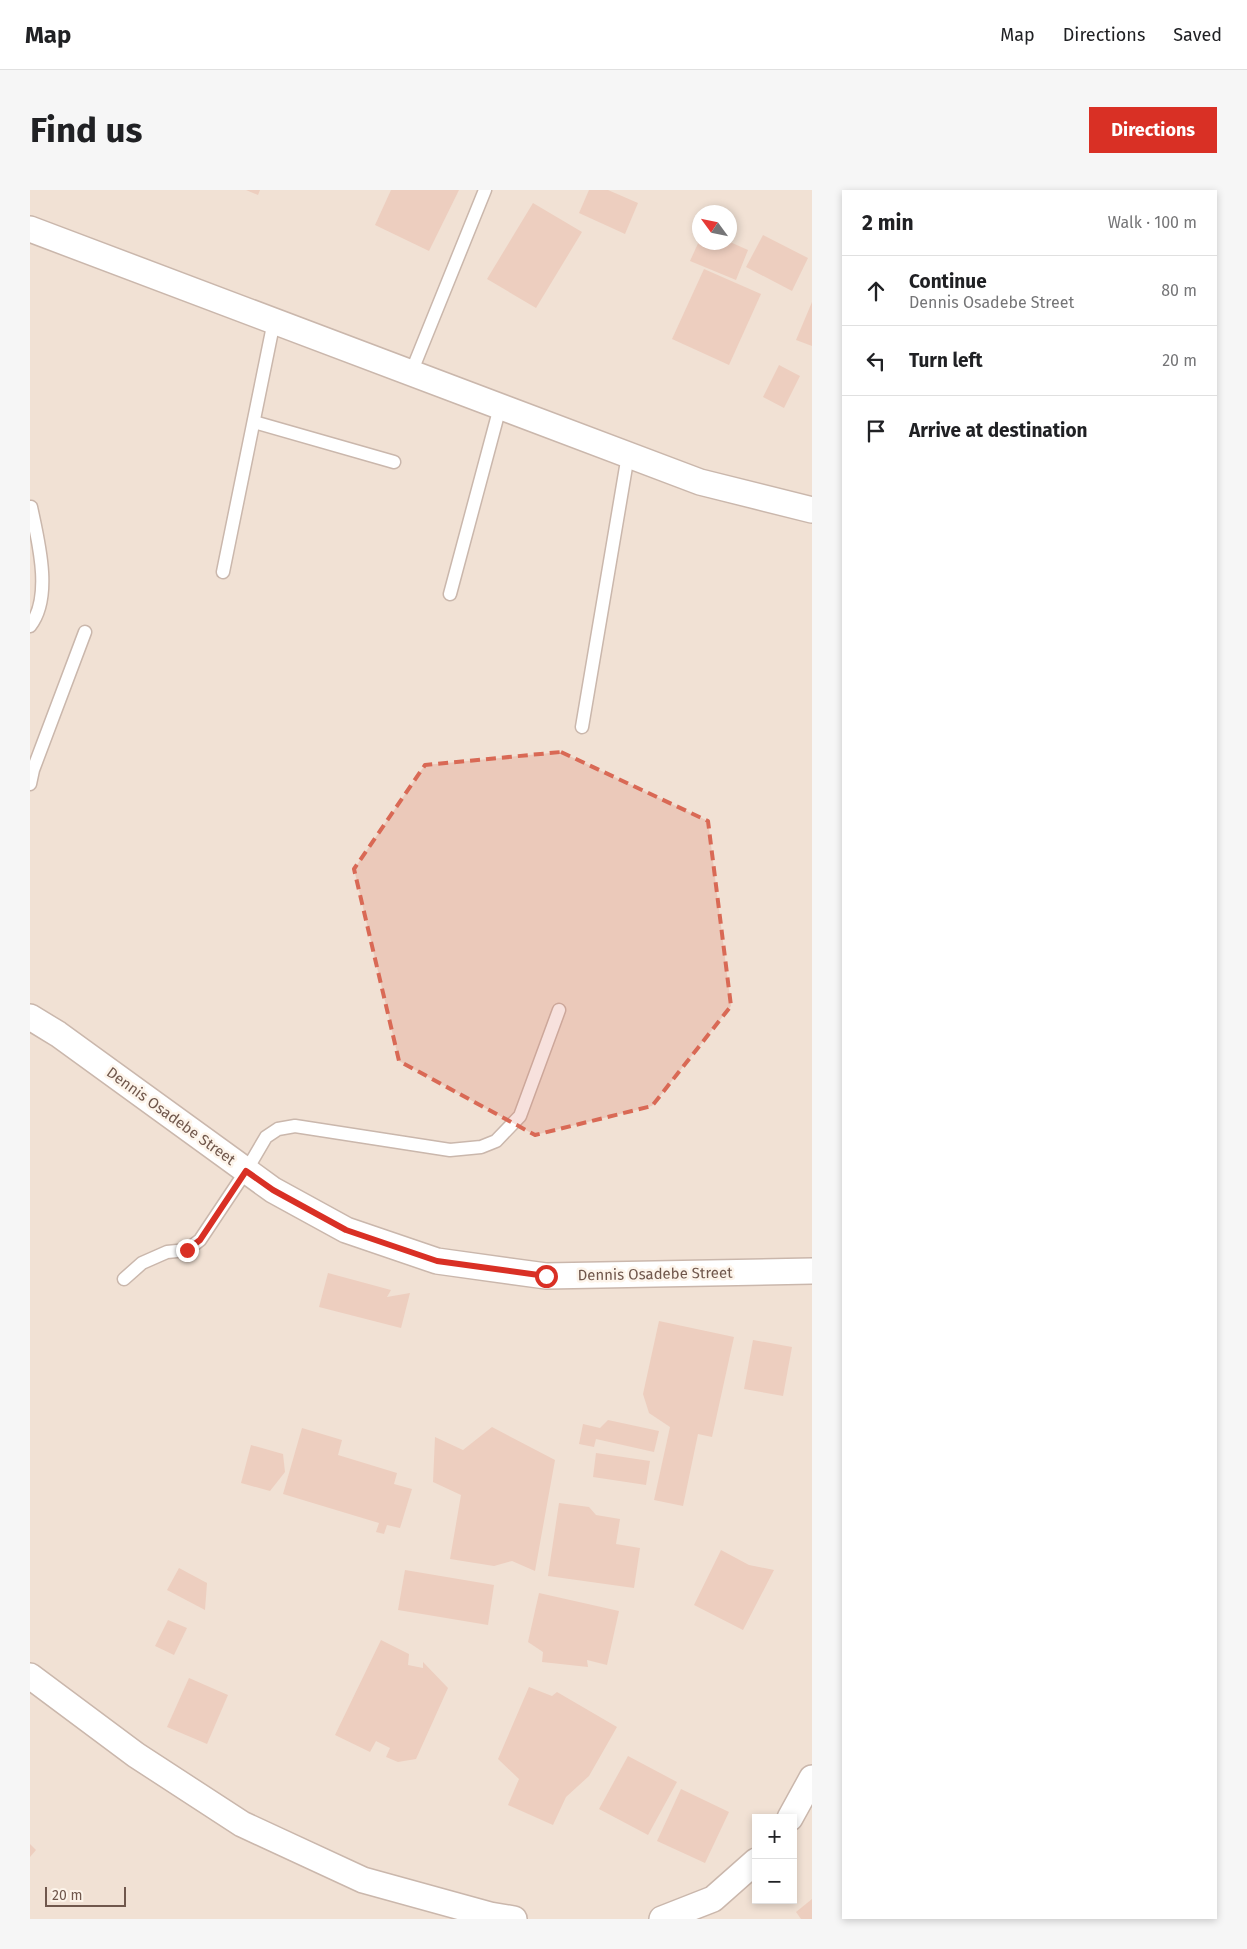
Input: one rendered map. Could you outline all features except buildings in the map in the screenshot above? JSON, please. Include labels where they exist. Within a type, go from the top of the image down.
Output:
[{"type":"street","points":[[30,229],[700,482],[812,510]]},
{"type":"street","name":"Dennis Osadebe Street","points":[[30,1018],[58,1034],[273,1190],[346,1230],[437,1261],[546,1276],[812,1271]]},
{"type":"street","points":[[30,1676],[136,1755],[242,1824],[363,1880],[502,1918]]},
{"type":"street","points":[[792,1814],[812,1778]]},
{"type":"street","points":[[662,1919],[713,1899],[752,1865]]},
{"type":"lane","points":[[410,373],[484,190]]},
{"type":"lane","points":[[223,572],[274,322]]},
{"type":"lane","points":[[450,594],[500,408]]},
{"type":"lane","points":[[254,422],[394,462]]},
{"type":"lane","points":[[582,727],[628,455]]},
{"type":"lane","points":[[30,626],[39,604],[43,567],[31,507]]},
{"type":"lane","points":[[30,784],[33,770],[84,632]]},
{"type":"lane","points":[[124,1279],[142,1263],[167,1252],[187,1250],[200,1240],[246,1171],[266,1137],[278,1129],[295,1126],[450,1150],[482,1147],[496,1141],[520,1116],[559,1010]]},
{"type":"highlighted area","points":[[561,752],[708,821],[731,1006],[652,1106],[535,1135],[399,1061],[354,869],[425,765]]},
{"type":"shaded area","points":[[30,190],[812,190],[812,1919],[30,1919]]},
{"type":"route","points":[[187,1250],[200,1240],[246,1171],[273,1190],[346,1230],[437,1261],[546,1276]]}]
